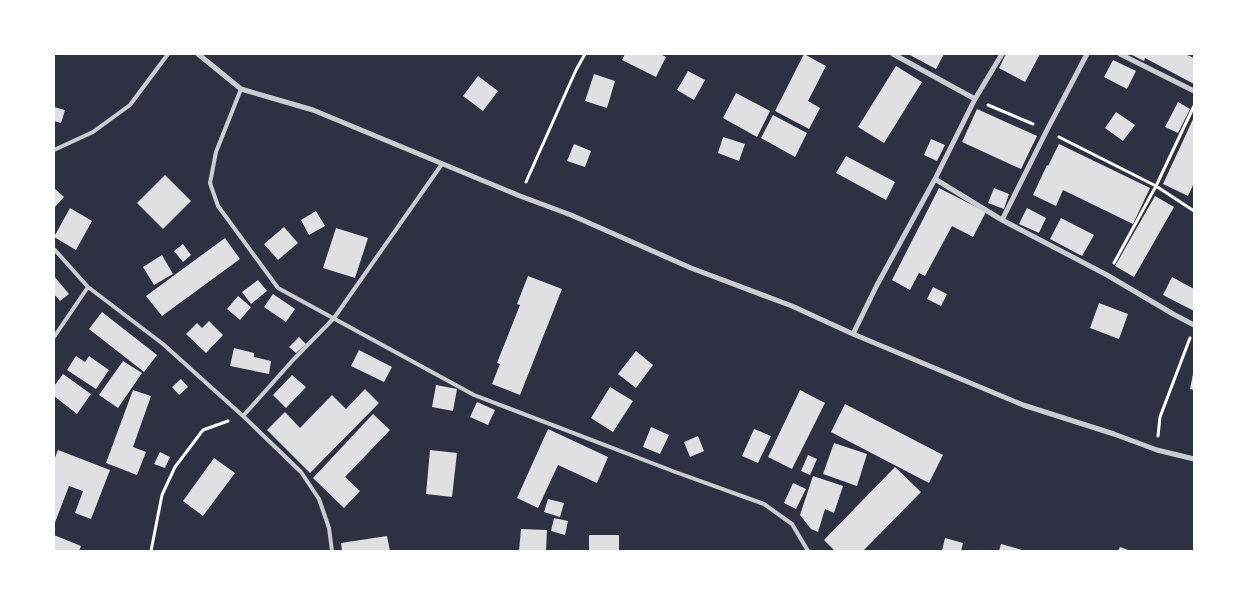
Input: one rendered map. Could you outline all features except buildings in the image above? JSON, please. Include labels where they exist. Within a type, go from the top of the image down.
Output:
[{"type":"street","points":[[198,54],[241,89],[313,110],[520,196],[571,215],[691,268],[792,306],[853,334],[1022,405],[1114,434],[1157,450],[1194,459]]},
{"type":"street","points":[[893,54],[974,99]]},
{"type":"street","points":[[853,334],[877,285],[935,179],[974,99],[1002,54]]},
{"type":"street","points":[[1002,220],[1087,54]]},
{"type":"street","points":[[1120,54],[1194,91]]},
{"type":"street","points":[[935,179],[1002,220],[1107,275],[1194,325]]},
{"type":"lane","points":[[54,150],[93,132],[130,104],[168,54]]},
{"type":"lane","points":[[241,89],[216,152],[210,183],[218,206],[278,288],[474,394],[678,473],[764,504],[792,524],[808,551]]},
{"type":"lane","points":[[243,416],[334,318],[442,164]]},
{"type":"lane","points":[[54,249],[88,287],[162,344],[243,416],[301,472],[319,499],[329,528],[332,551]]},
{"type":"lane","points":[[54,337],[88,287]]},
{"type":"path","points":[[520,196],[576,70],[585,54]]},
{"type":"path","points":[[974,99],[1047,130],[1156,186],[1194,210]]},
{"type":"path","points":[[1107,275],[1156,186],[1194,106]]},
{"type":"path","points":[[1157,450],[1160,417],[1191,334]]},
{"type":"path","points":[[151,551],[162,496],[175,467],[203,430],[243,416]]}]
